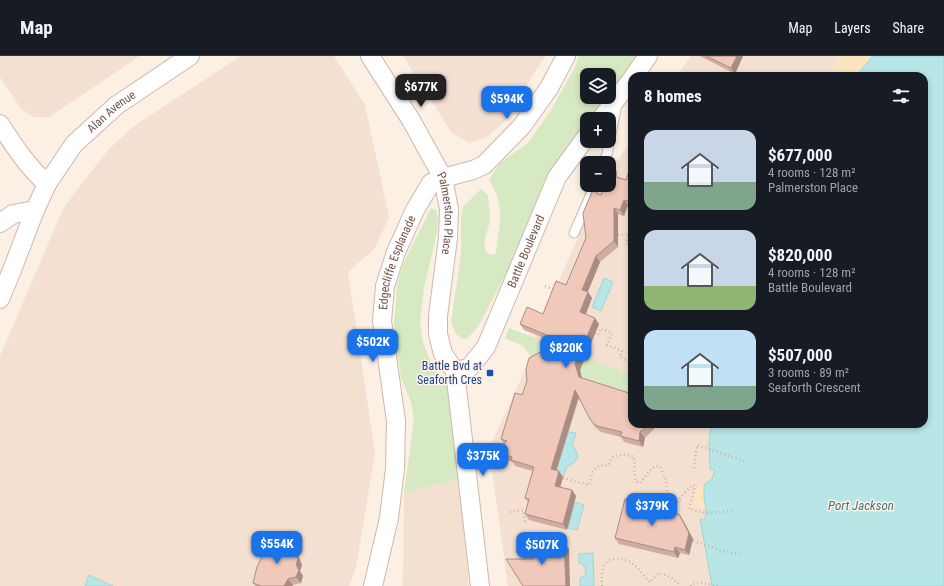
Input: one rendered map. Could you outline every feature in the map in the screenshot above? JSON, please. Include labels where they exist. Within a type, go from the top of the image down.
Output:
[{"type":"street","name":"Alan Avenue","points":[[0,299],[35,210],[47,184],[74,144],[168,62],[190,56]]},
{"type":"street","name":"Palmerston Place","points":[[370,56],[411,120],[443,178],[449,216],[448,238],[438,316],[438,334],[443,354],[462,370]]},
{"type":"street","name":"Edgecliffe Esplanade","points":[[373,586],[389,518],[395,469],[396,421],[382,321],[384,286],[396,252],[415,210],[431,183],[484,165],[497,153],[522,126],[549,88],[566,56]]},
{"type":"street","points":[[637,72],[648,56]]},
{"type":"street","points":[[607,112],[628,85]]},
{"type":"street","points":[[0,124],[14,146],[47,184]]},
{"type":"street","name":"Battle Boulevard","points":[[462,370],[486,347],[557,177],[580,146]]},
{"type":"street","points":[[0,223],[13,214],[35,210]]},
{"type":"street","points":[[462,370],[480,586]]},
{"type":"lane","points":[[606,156],[619,97]]},
{"type":"lane","points":[[574,233],[592,192]]},
{"type":"path","points":[[618,235],[628,234],[626,243],[628,245]]},
{"type":"path","points":[[545,286],[558,291]]},
{"type":"path","points":[[595,333],[598,335],[601,328],[612,333],[607,345],[622,351],[620,357],[628,361]]},
{"type":"path","points":[[694,468],[697,445],[747,462]]},
{"type":"path","points":[[563,478],[589,485],[593,471],[599,466],[608,466],[611,458],[621,454],[628,455],[634,457],[634,481],[640,484],[652,468],[656,466],[660,467],[666,480],[670,505],[675,505],[686,491],[695,486],[689,509],[706,513],[734,511]]},
{"type":"path","points":[[510,512],[523,510],[525,522]]},
{"type":"path","points":[[693,541],[723,551],[741,554]]},
{"type":"path","points":[[602,586],[601,577],[605,563],[612,558],[622,558],[629,561],[650,582],[659,573],[678,581],[680,586]]},
{"type":"path","points":[[690,586],[691,584],[697,583],[720,586]]},
{"type":"shaded area","points":[[0,56],[140,56],[49,117],[34,117],[22,110],[0,77]]},
{"type":"shaded area","points":[[241,56],[334,56],[365,105],[389,217],[375,248],[348,272],[375,453],[356,568],[349,586],[0,586],[0,356],[63,209],[108,150],[134,126]]},
{"type":"shaded area","points":[[403,56],[545,56],[503,123],[486,138],[469,143],[451,132]]},
{"type":"shaded area","points":[[691,56],[840,56],[832,72],[680,72]]},
{"type":"shaded area","points":[[628,146],[628,373],[534,338],[598,192],[616,192],[616,163]]},
{"type":"shaded area","points":[[529,361],[628,422],[628,428],[710,428],[710,468],[716,469],[712,479],[705,520],[700,519],[712,586],[508,586],[489,449]]},
{"type":"shaded area","points":[[459,479],[469,586],[403,586],[404,493]]},
{"type":"green space","points":[[579,56],[641,56],[616,89],[616,68],[580,68],[580,104],[604,104],[598,112],[580,112],[580,135],[575,142],[478,327],[467,339],[462,339],[456,334],[451,322],[461,255],[461,217],[463,207],[481,189],[488,195],[490,222],[485,240],[485,249],[487,253],[491,255],[496,253],[500,215],[498,198],[489,180],[500,163],[528,143],[551,110],[575,67]]},
{"type":"green space","points":[[431,208],[436,210],[438,217],[437,233],[424,288],[420,322],[423,342],[430,361],[449,389],[459,479],[404,493],[414,419],[411,402],[401,378],[394,325],[397,285],[404,262]]},
{"type":"green space","points":[[509,328],[628,373],[628,397],[535,362],[523,346],[505,338]]},
{"type":"sand","points":[[840,56],[873,56],[859,72],[832,72]]},
{"type":"sand","points":[[704,485],[706,509],[693,505],[693,499],[698,487]]},
{"type":"water","name":"Port Jackson","points":[[873,56],[944,56],[944,586],[712,586],[700,519],[705,520],[706,509],[704,485],[712,479],[715,470],[710,469],[709,443],[711,428],[928,428],[928,72],[859,72]]},
{"type":"water","points":[[604,278],[613,282],[601,311],[592,307]]},
{"type":"water","points":[[568,432],[576,433],[572,445],[578,456],[574,463],[567,467],[563,477],[555,474]]},
{"type":"water","points":[[575,502],[584,505],[577,530],[568,528]]},
{"type":"water","points":[[593,553],[594,586],[580,586],[580,578],[585,575],[586,570],[583,564],[579,563],[579,554]]},
{"type":"water","points":[[89,575],[113,586],[85,586]]},
{"type":"building","points":[[706,56],[737,56],[731,68]]},
{"type":"building","points":[[628,174],[628,201],[624,200],[620,210],[614,208],[614,241],[596,256],[582,290],[588,292],[580,312],[595,318],[575,364],[579,377],[628,393],[628,428],[644,428],[640,432],[639,441],[620,436],[622,432],[597,426],[591,421],[575,390],[551,469],[559,471],[555,486],[572,490],[563,524],[525,514],[529,499],[525,498],[534,467],[511,460],[512,457],[496,452],[507,441],[501,439],[515,393],[522,395],[527,381],[526,369],[529,358],[561,341],[520,324],[527,307],[543,314],[556,281],[566,285],[586,238],[583,213],[592,192],[601,195],[602,192],[616,192],[616,177],[626,180]]},
{"type":"building","points":[[625,499],[654,506],[654,508],[670,511],[670,513],[679,514],[689,533],[685,550],[675,547],[674,552],[615,538]]},
{"type":"building","points":[[272,537],[293,547],[298,559],[296,565],[299,570],[296,577],[288,579],[284,586],[261,586],[253,583],[257,567]]},
{"type":"building","points":[[564,543],[566,586],[523,586],[506,559],[533,559],[532,544]]},
{"type":"place","name":"Battle Bvd at Seaforth Cres","points":[[490,373]]}]
